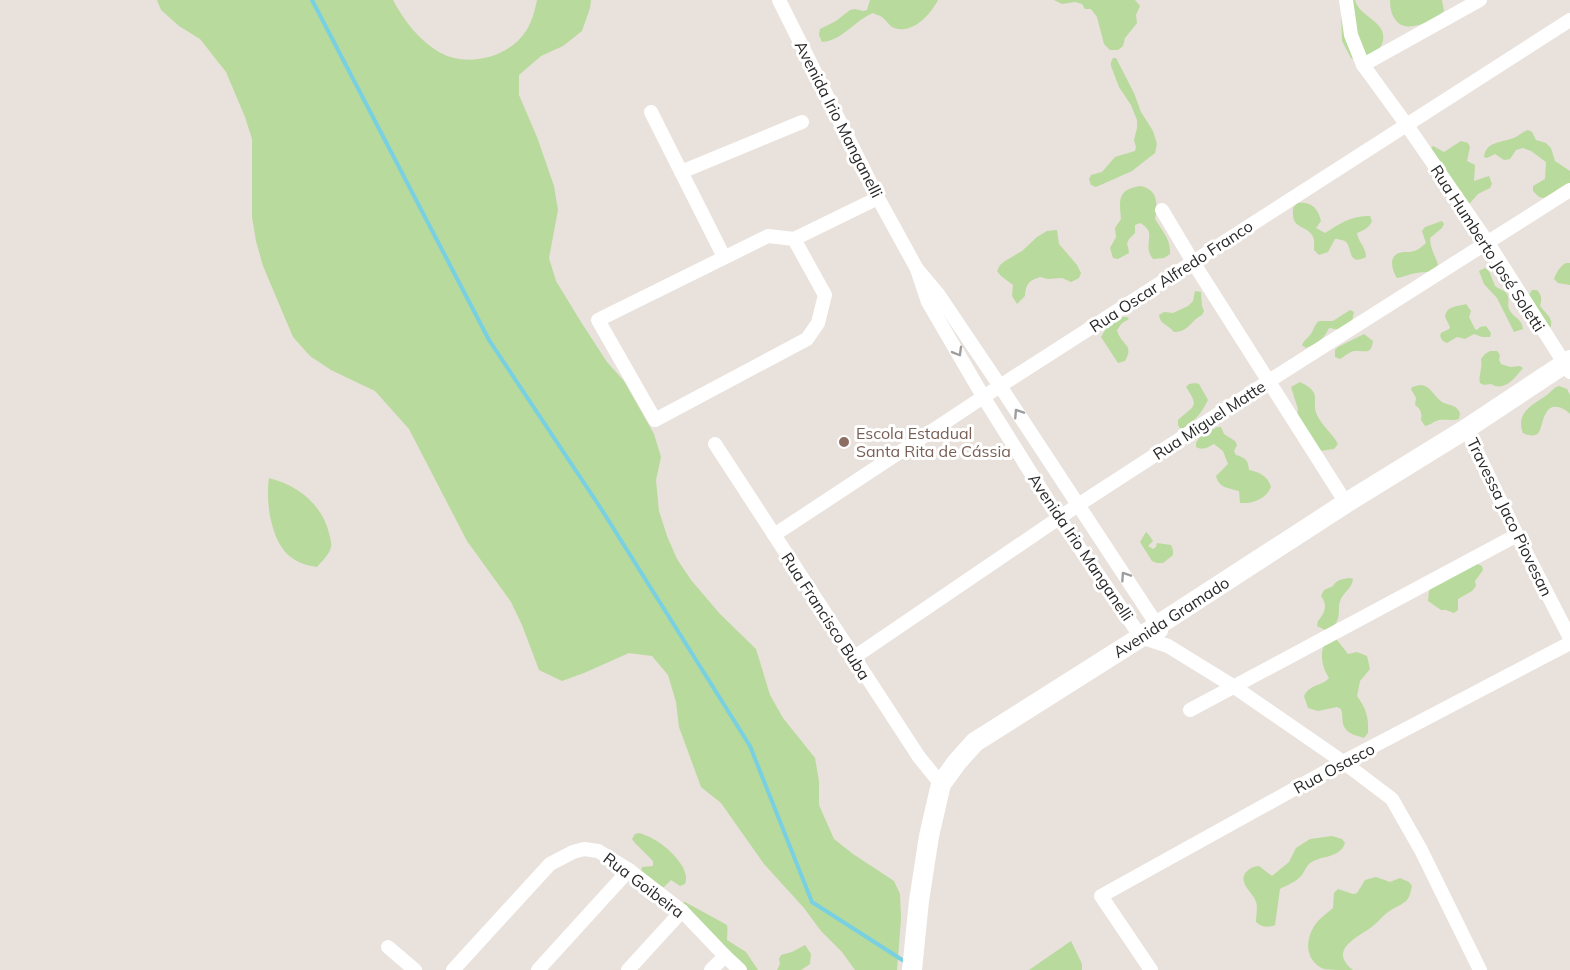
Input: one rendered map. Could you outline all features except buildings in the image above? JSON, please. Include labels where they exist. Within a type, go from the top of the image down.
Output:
[{"type":"street","name":"Avenida Irio Manganelli","points":[[779,0],[878,198],[917,269],[928,302],[984,398],[1059,518],[1142,637]]},
{"type":"street","name":"Rua Humberto José Soletti","points":[[1346,0],[1351,35],[1363,65],[1488,243],[1568,365]]},
{"type":"street","points":[[1363,65],[1480,0]]},
{"type":"street","name":"Rua Oscar Alfredo Franco","points":[[774,535],[1000,386],[1570,20]]},
{"type":"street","points":[[651,112],[724,257]]},
{"type":"street","points":[[681,172],[802,122]]},
{"type":"street","name":"Rua Miguel Matte","points":[[853,658],[1078,505],[1570,190]]},
{"type":"street","points":[[794,239],[825,295],[818,323],[807,339],[655,420],[598,320],[768,236],[794,239],[878,198]]},
{"type":"street","points":[[1162,210],[1346,503]]},
{"type":"street","name":"Avenida Irio Manganelli","points":[[917,269],[938,294],[1000,386],[1158,625],[1168,646]]},
{"type":"street","name":"Avenida Gramado","points":[[913,964],[929,836],[941,784],[975,742],[1142,637],[1346,503],[1568,365]]},
{"type":"street","name":"Travessa Jaco Piovesan","points":[[1466,429],[1570,638]]},
{"type":"street","name":"Rua Francisco Buba","points":[[716,444],[918,757],[941,784]]},
{"type":"street","points":[[1190,710],[1517,534]]},
{"type":"street","points":[[1142,637],[1168,646],[1233,686],[1392,799],[1421,850],[1479,970]]},
{"type":"street","name":"Rua Osasco","points":[[1151,970],[1101,896],[1343,762],[1570,643]]},
{"type":"street","name":"Rua Goibeira","points":[[453,970],[550,864],[584,849],[598,851],[629,870],[682,911],[724,956],[741,970]]},
{"type":"street","points":[[538,970],[629,870]]},
{"type":"street","points":[[628,970],[682,911]]},
{"type":"street","points":[[388,947],[415,970]]},
{"type":"street","points":[[711,970],[724,956]]},
{"type":"green space","points":[[157,0],[393,0],[402,15],[425,42],[450,57],[474,60],[498,54],[518,40],[530,24],[537,0],[591,0],[582,31],[563,46],[541,56],[519,75],[519,95],[554,186],[558,210],[549,258],[556,281],[607,362],[624,381],[654,434],[661,457],[656,480],[659,511],[677,559],[691,580],[720,614],[756,649],[770,695],[783,718],[815,758],[819,781],[819,805],[834,839],[894,881],[900,894],[901,919],[897,970],[855,970],[842,952],[764,864],[721,803],[701,787],[679,727],[676,702],[668,675],[652,656],[629,653],[562,681],[539,670],[511,602],[467,541],[409,429],[375,391],[331,370],[310,356],[293,337],[263,266],[256,241],[252,217],[252,139],[245,117],[226,72],[200,39],[179,26],[161,10]]},
{"type":"green space","points":[[870,0],[938,0],[925,18],[906,29],[892,27],[882,17],[873,13],[836,38],[822,42],[819,35],[820,29],[836,21],[850,10],[867,10]]},
{"type":"green space","points":[[1054,0],[1135,0],[1140,6],[1136,15],[1137,23],[1125,38],[1123,46],[1118,50],[1110,50],[1104,44],[1097,17],[1091,9],[1085,9],[1082,4],[1075,2],[1062,4]]},
{"type":"green space","points":[[1342,0],[1355,0],[1383,34],[1383,41],[1379,48],[1373,54],[1358,61],[1351,58],[1342,41]]},
{"type":"green space","points":[[1390,0],[1442,0],[1444,11],[1420,25],[1405,26],[1394,17]]},
{"type":"green space","points":[[1113,58],[1116,58],[1134,93],[1157,144],[1155,153],[1132,171],[1096,187],[1091,185],[1089,179],[1091,175],[1102,172],[1115,157],[1135,151],[1136,147],[1134,140],[1137,120],[1131,105],[1119,87],[1111,66]]},
{"type":"green space","points":[[1528,130],[1532,132],[1536,140],[1546,143],[1551,148],[1555,161],[1570,171],[1570,185],[1544,198],[1539,197],[1533,191],[1533,186],[1545,179],[1546,162],[1531,151],[1523,148],[1516,150],[1510,159],[1504,160],[1495,154],[1484,157],[1490,146]]},
{"type":"green space","points":[[1461,141],[1468,143],[1470,147],[1467,161],[1475,165],[1474,181],[1489,176],[1492,184],[1470,203],[1465,202],[1432,156],[1433,146],[1444,152]]},
{"type":"green space","points":[[1141,186],[1151,191],[1156,198],[1155,219],[1168,239],[1170,254],[1164,258],[1153,259],[1150,254],[1148,231],[1140,223],[1135,225],[1135,233],[1127,244],[1129,253],[1118,259],[1113,258],[1110,248],[1116,237],[1115,228],[1121,219],[1120,201],[1124,192]]},
{"type":"green space","points":[[1297,203],[1310,204],[1316,209],[1321,221],[1316,228],[1325,233],[1341,223],[1370,216],[1372,221],[1369,225],[1357,233],[1366,257],[1356,260],[1351,255],[1345,241],[1335,239],[1328,252],[1319,255],[1314,250],[1312,235],[1297,224],[1293,217],[1293,209]]},
{"type":"green space","points":[[1442,221],[1444,224],[1442,228],[1430,238],[1438,265],[1436,268],[1397,278],[1393,268],[1393,257],[1399,253],[1412,252],[1420,248],[1426,243],[1422,231],[1425,227]]},
{"type":"green space","points":[[1057,230],[1059,244],[1077,265],[1081,273],[1079,278],[1071,282],[1062,278],[1036,278],[1029,283],[1025,296],[1017,304],[1012,296],[1013,285],[997,271],[1000,265],[1022,251],[1037,237],[1047,231]]},
{"type":"green space","points":[[1566,263],[1570,263],[1570,285],[1558,283],[1554,279],[1558,270]]},
{"type":"green space","points":[[1485,268],[1489,271],[1495,286],[1507,294],[1509,309],[1521,322],[1523,329],[1514,332],[1497,298],[1484,284],[1479,271]]},
{"type":"green space","points":[[1532,290],[1537,290],[1541,296],[1540,306],[1551,320],[1549,330],[1527,298]]},
{"type":"green space","points":[[1195,291],[1201,292],[1204,311],[1202,315],[1186,328],[1174,332],[1163,323],[1159,315],[1164,312],[1173,313],[1188,306],[1193,301]]},
{"type":"green space","points":[[1466,304],[1471,311],[1469,317],[1475,329],[1486,326],[1491,333],[1490,337],[1474,334],[1465,339],[1457,337],[1447,343],[1443,341],[1441,333],[1450,327],[1445,317],[1446,313],[1453,307]]},
{"type":"green space","points":[[1350,310],[1354,312],[1352,321],[1341,330],[1329,328],[1317,342],[1306,348],[1302,345],[1319,321],[1333,321]]},
{"type":"green space","points":[[1122,317],[1129,319],[1117,330],[1129,351],[1125,361],[1118,363],[1101,337],[1108,325]]},
{"type":"green space","points":[[1364,334],[1373,341],[1371,349],[1352,352],[1340,359],[1335,357],[1335,350],[1338,347]]},
{"type":"green space","points":[[1490,351],[1497,351],[1501,364],[1523,368],[1504,385],[1480,383],[1481,359]]},
{"type":"green space","points":[[1300,382],[1312,390],[1318,417],[1338,444],[1334,449],[1320,451],[1297,416],[1298,409],[1291,387]]},
{"type":"green space","points":[[1195,383],[1199,384],[1208,400],[1197,417],[1181,430],[1178,420],[1191,409],[1194,403],[1186,387]]},
{"type":"green space","points":[[1420,385],[1444,403],[1457,408],[1460,413],[1459,419],[1439,420],[1425,426],[1421,420],[1421,411],[1415,405],[1416,398],[1411,389]]},
{"type":"green space","points":[[1559,386],[1567,389],[1570,395],[1570,414],[1561,408],[1551,408],[1544,417],[1538,434],[1523,433],[1521,420],[1523,414]]},
{"type":"green space","points":[[1221,427],[1224,434],[1235,441],[1237,445],[1234,451],[1236,455],[1246,460],[1249,470],[1260,473],[1268,480],[1271,487],[1262,498],[1254,502],[1240,503],[1239,491],[1222,485],[1217,480],[1216,476],[1228,464],[1223,451],[1214,444],[1203,449],[1196,447],[1199,438]]},
{"type":"green space","points":[[269,478],[289,485],[307,497],[321,513],[331,545],[327,555],[317,567],[297,561],[279,543],[270,516]]},
{"type":"green space","points":[[1146,532],[1153,541],[1148,546],[1153,549],[1157,543],[1171,545],[1173,555],[1163,563],[1152,561],[1140,542]]},
{"type":"green space","points":[[1477,564],[1482,566],[1483,570],[1475,581],[1476,586],[1472,591],[1458,599],[1458,610],[1454,613],[1441,610],[1428,601],[1432,585]]},
{"type":"green space","points":[[1353,579],[1340,601],[1336,623],[1325,630],[1317,626],[1325,609],[1321,596],[1324,590],[1338,581]]},
{"type":"green space","points":[[1337,640],[1348,654],[1357,652],[1367,656],[1370,669],[1360,681],[1357,696],[1365,709],[1367,718],[1368,733],[1364,738],[1346,730],[1341,709],[1337,707],[1318,711],[1308,708],[1304,696],[1313,687],[1329,678],[1323,666],[1322,653],[1324,644]]},
{"type":"green space","points":[[635,834],[650,837],[671,852],[685,871],[685,884],[680,886],[671,880],[664,887],[659,887],[641,872],[642,867],[653,866],[653,861],[632,839]]},
{"type":"green space","points":[[1332,836],[1342,839],[1345,843],[1339,852],[1313,861],[1299,878],[1280,889],[1275,925],[1265,926],[1256,922],[1257,904],[1243,880],[1246,872],[1259,866],[1272,876],[1289,862],[1296,848],[1310,839]]},
{"type":"green space","points":[[1376,877],[1390,882],[1400,878],[1409,882],[1412,886],[1407,900],[1348,944],[1343,956],[1353,970],[1324,969],[1317,965],[1309,954],[1310,934],[1318,921],[1333,908],[1334,893],[1338,889],[1353,894],[1357,893],[1365,880]]},
{"type":"green space","points":[[685,902],[727,925],[727,940],[746,952],[758,970],[738,970],[680,904]]},
{"type":"green space","points":[[1071,941],[1082,964],[1082,970],[1029,970]]},
{"type":"green space","points":[[805,945],[811,954],[810,964],[801,970],[777,970],[781,955]]},
{"type":"waterway","points":[[312,0],[489,340],[600,507],[750,746],[812,902],[907,963]]},
{"type":"place","name":"Escola Estadual Santa Rita de Cássia","points":[[844,442]]}]
